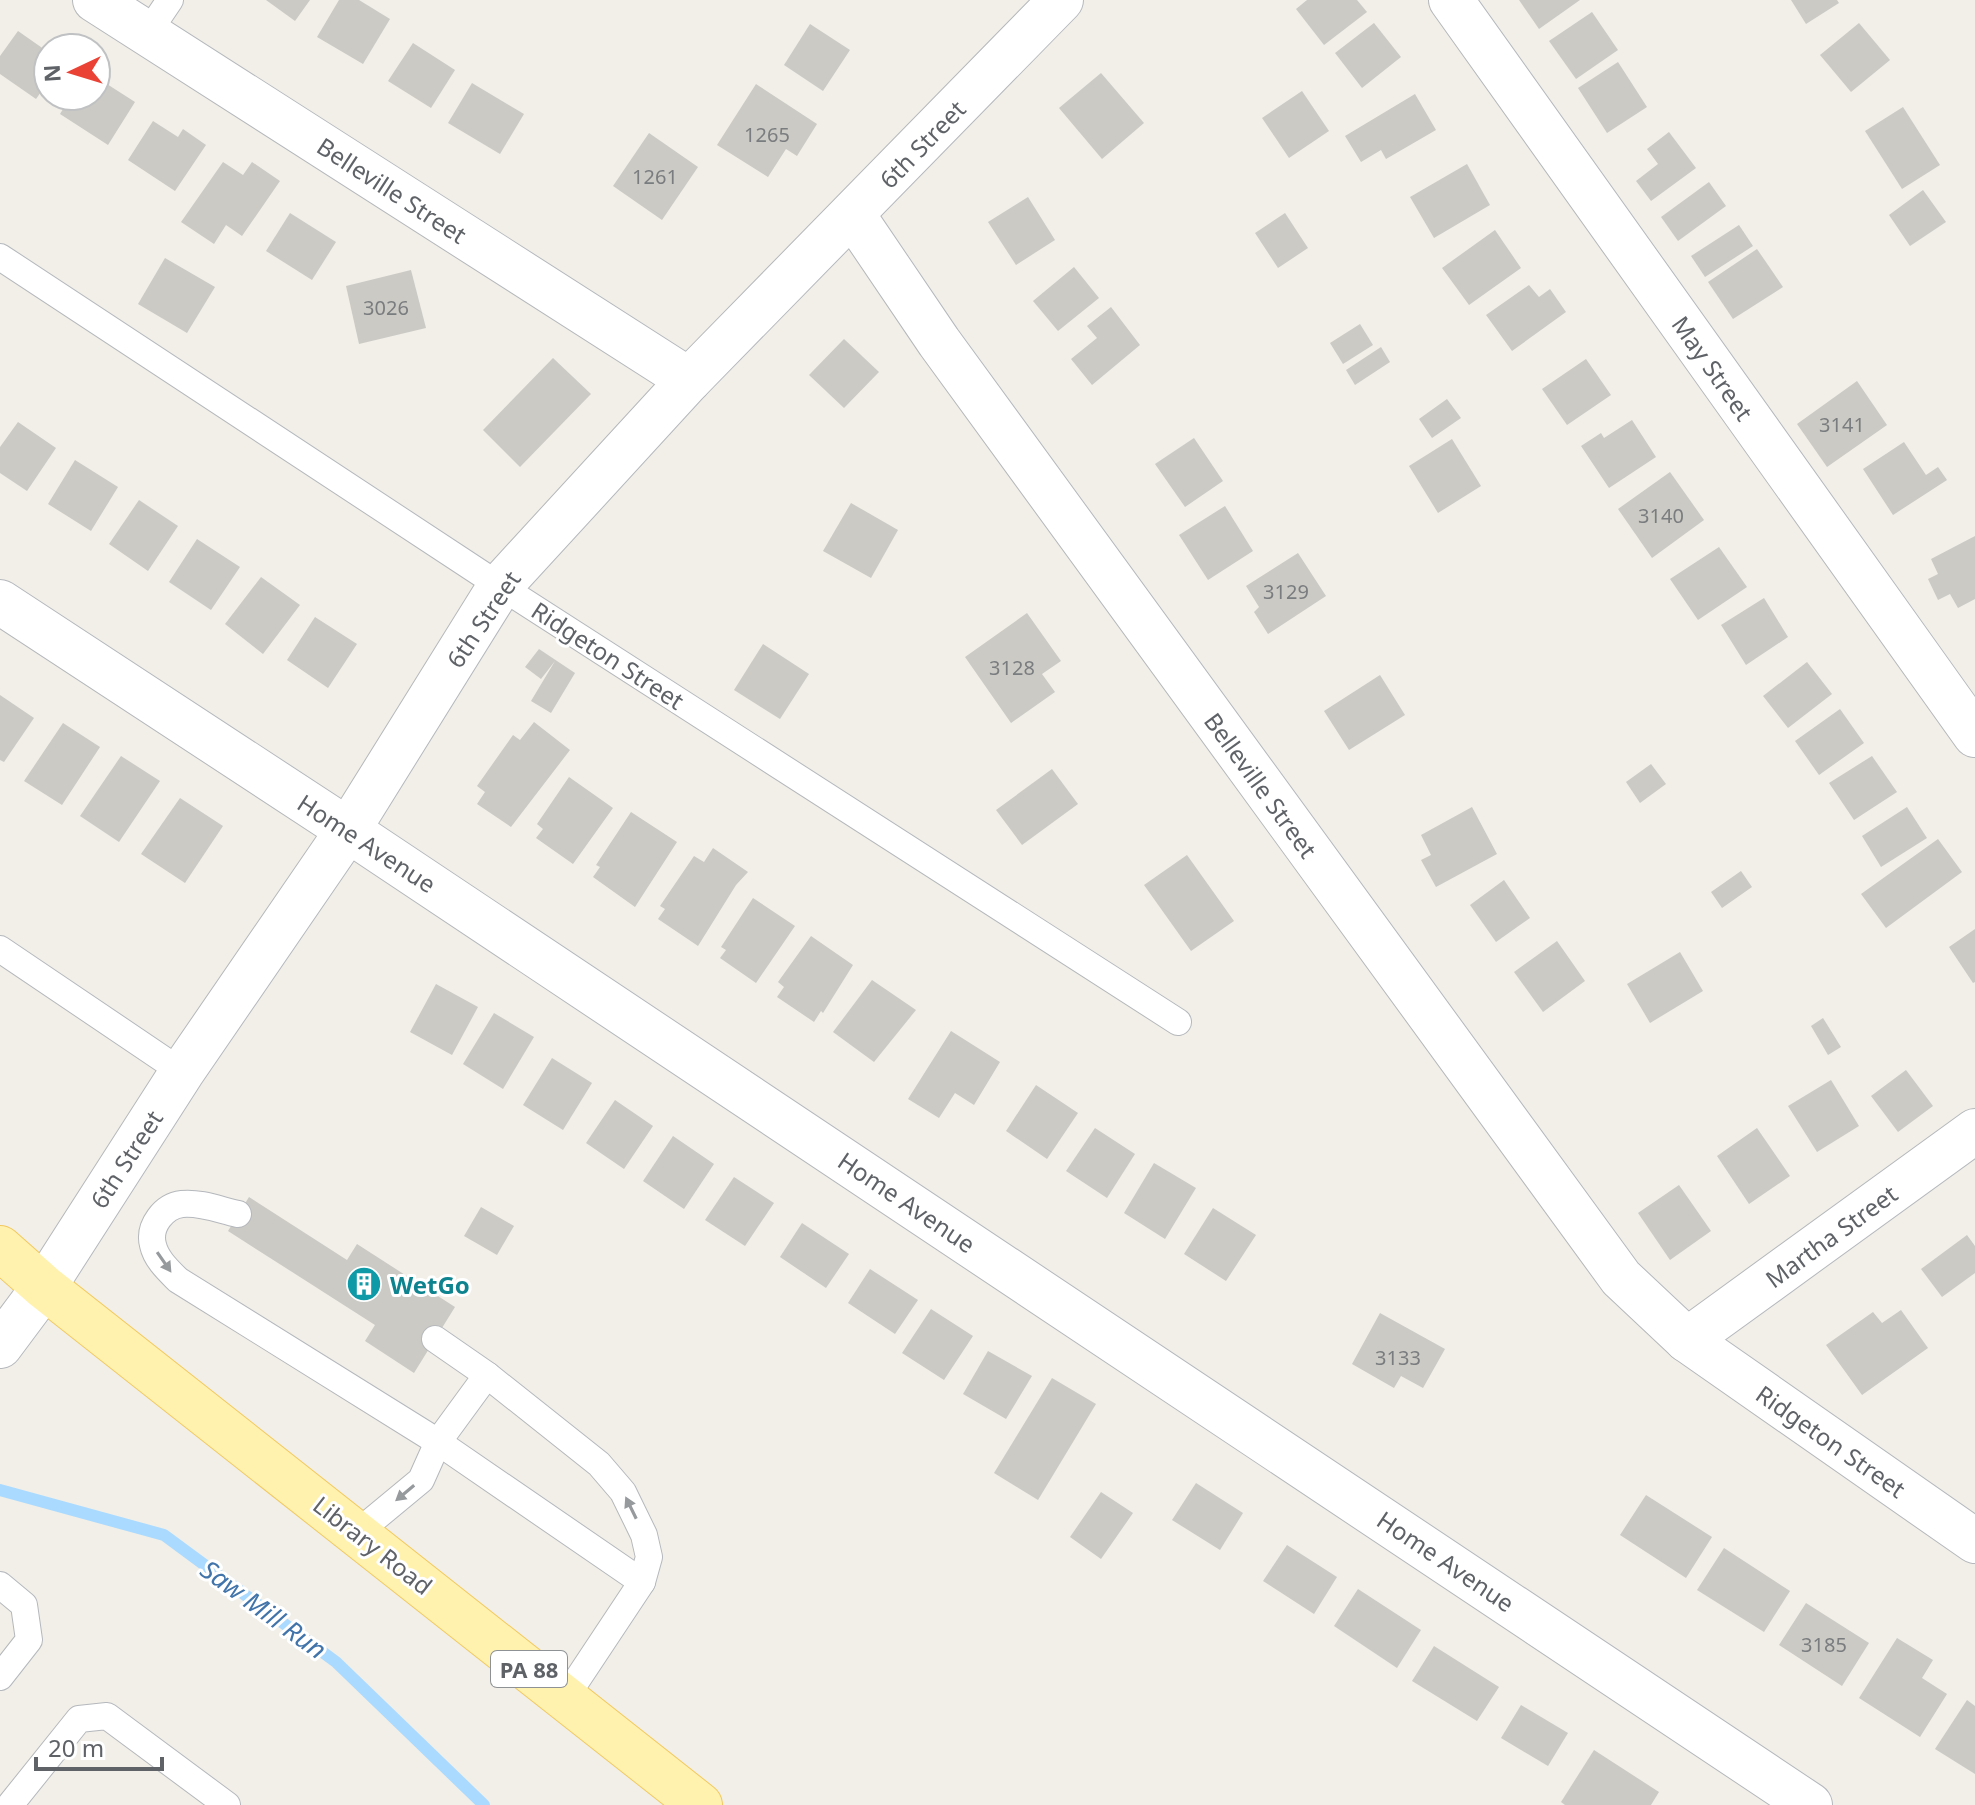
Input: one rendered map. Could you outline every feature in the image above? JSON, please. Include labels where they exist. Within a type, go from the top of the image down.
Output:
[{"type":"main road","name":"Library Road","points":[[0,1248],[44,1287],[700,1805]]},
{"type":"main road","name":"Library Road","points":[[0,1262],[44,1287]]},
{"type":"street","name":"Belleville Street","points":[[95,0],[159,17],[689,380]]},
{"type":"street","name":"6th Street","points":[[0,1346],[44,1287],[182,1072],[348,830],[500,586],[689,380],[1061,0]]},
{"type":"street","name":"May Street","points":[[1451,0],[1975,735]]},
{"type":"street","name":"Belleville Street","points":[[853,215],[939,342],[1621,1278],[1687,1340]]},
{"type":"street","name":"Home Avenue","points":[[0,602],[348,830],[1810,1805]]},
{"type":"street","name":"Martha Street","points":[[1687,1340],[1975,1131]]},
{"type":"street","name":"Ridgeton Street","points":[[1687,1340],[1975,1541]]},
{"type":"lane","name":"Ridgeton Street","points":[[0,257],[500,586],[1178,1022]]},
{"type":"lane","points":[[0,949],[182,1072]]},
{"type":"lane","points":[[238,1214],[198,1204],[180,1204],[165,1210],[156,1221],[152,1243],[161,1263],[178,1280],[438,1442],[642,1582]]},
{"type":"lane","points":[[435,1339],[487,1375],[599,1464],[623,1492],[644,1535],[649,1557],[642,1582],[565,1698]]},
{"type":"lane","points":[[357,1533],[421,1480],[438,1442],[487,1375]]},
{"type":"lane","points":[[0,1585],[24,1605],[29,1640],[0,1677]]},
{"type":"lane","points":[[10,1805],[79,1719],[107,1716],[227,1805]]},
{"type":"building","points":[[266,0],[310,0],[295,21]]},
{"type":"building","points":[[339,0],[359,0],[390,19],[363,64],[317,37]]},
{"type":"building","points":[[1307,0],[1357,0],[1367,12],[1324,45],[1296,9]]},
{"type":"building","points":[[1519,0],[1580,0],[1539,29]]},
{"type":"building","points":[[1791,0],[1837,0],[1839,3],[1806,24]]},
{"type":"building","points":[[1592,12],[1618,50],[1576,79],[1549,41]]},
{"type":"building","points":[[1374,23],[1401,57],[1362,88],[1335,53]]},
{"type":"building","points":[[1859,23],[1890,60],[1851,92],[1820,55]]},
{"type":"building","points":[[810,24],[850,50],[823,91],[784,65]]},
{"type":"building","points":[[18,31],[32,41],[32,96],[0,74],[0,56]]},
{"type":"building","points":[[413,43],[455,70],[431,108],[388,81]]},
{"type":"building","points":[[1618,62],[1647,107],[1607,133],[1578,88]]},
{"type":"building","points":[[1101,73],[1144,123],[1102,159],[1059,108]]},
{"type":"building","points":[[472,83],[524,114],[500,154],[448,123]]},
{"type":"building","points":[[756,84],[817,124],[797,156],[786,149],[768,177],[717,145]]},
{"type":"building","points":[[112,87],[135,102],[108,145],[60,114],[112,112]]},
{"type":"building","points":[[1302,91],[1329,131],[1289,158],[1262,118]]},
{"type":"building","points":[[1415,94],[1436,130],[1386,159],[1381,150],[1361,162],[1345,136]]},
{"type":"building","points":[[1903,107],[1940,165],[1902,189],[1865,131]]},
{"type":"building","points":[[153,121],[178,137],[183,129],[206,145],[175,191],[128,160]]},
{"type":"building","points":[[1669,132],[1696,168],[1651,201],[1636,181],[1658,164],[1647,149]]},
{"type":"building","points":[[649,133],[698,167],[662,220],[613,186]]},
{"type":"building","points":[[223,162],[243,175],[252,162],[280,181],[242,236],[226,225],[214,244],[181,222]]},
{"type":"building","points":[[1467,164],[1490,205],[1434,238],[1410,197]]},
{"type":"building","points":[[1709,182],[1726,206],[1678,241],[1661,217]]},
{"type":"building","points":[[1923,190],[1946,222],[1910,246],[1889,215]]},
{"type":"building","points":[[1028,197],[1055,240],[1016,265],[988,222]]},
{"type":"building","points":[[290,213],[336,242],[312,280],[266,251]]},
{"type":"building","points":[[1285,213],[1308,248],[1278,268],[1255,233]]},
{"type":"building","points":[[1739,225],[1753,246],[1705,277],[1691,256]]},
{"type":"building","points":[[1495,230],[1521,268],[1469,305],[1442,268]]},
{"type":"building","points":[[1757,249],[1783,287],[1733,319],[1708,282]]},
{"type":"building","points":[[165,258],[215,287],[187,333],[138,304]]},
{"type":"building","points":[[1074,267],[1099,298],[1058,331],[1033,301]]},
{"type":"building","points":[[411,270],[426,328],[359,344],[346,286]]},
{"type":"building","points":[[1529,285],[1539,297],[1550,289],[1566,312],[1512,351],[1486,315]]},
{"type":"building","points":[[1111,307],[1140,345],[1092,385],[1071,359],[1097,338],[1087,326]]},
{"type":"building","points":[[1360,324],[1373,345],[1343,364],[1330,343]]},
{"type":"building","points":[[844,339],[879,372],[844,408],[809,375]]},
{"type":"building","points":[[1381,347],[1390,362],[1355,385],[1346,370]]},
{"type":"building","points":[[553,358],[591,394],[520,467],[483,430]]},
{"type":"building","points":[[1586,359],[1611,395],[1567,425],[1542,389]]},
{"type":"building","points":[[1857,381],[1887,425],[1827,467],[1797,424]]},
{"type":"building","points":[[1447,399],[1461,418],[1432,438],[1419,419]]},
{"type":"building","points":[[1632,420],[1656,457],[1609,488],[1581,446],[1601,433],[1604,438]]},
{"type":"building","points":[[18,422],[56,448],[27,491],[0,473],[0,447]]},
{"type":"building","points":[[1194,438],[1223,481],[1185,507],[1155,464]]},
{"type":"building","points":[[1452,439],[1481,486],[1438,513],[1409,466]]},
{"type":"building","points":[[1904,442],[1926,475],[1938,467],[1947,480],[1893,515],[1863,469]]},
{"type":"building","points":[[75,460],[118,487],[91,531],[48,504]]},
{"type":"building","points":[[1670,472],[1704,520],[1652,558],[1618,509]]},
{"type":"building","points":[[139,500],[178,526],[148,571],[109,544]]},
{"type":"building","points":[[851,503],[898,530],[871,578],[823,551]]},
{"type":"building","points":[[1225,506],[1253,551],[1208,580],[1179,535]]},
{"type":"building","points":[[1975,536],[1975,599],[1958,608],[1950,594],[1938,600],[1928,579],[1938,574],[1931,559]]},
{"type":"building","points":[[197,539],[240,567],[211,610],[169,582]]},
{"type":"building","points":[[1719,547],[1747,587],[1698,620],[1670,579]]},
{"type":"building","points":[[1298,553],[1326,596],[1268,634],[1254,612],[1259,607],[1246,586]]},
{"type":"building","points":[[261,577],[300,605],[263,654],[225,624]]},
{"type":"building","points":[[1764,598],[1788,637],[1746,665],[1721,625]]},
{"type":"building","points":[[1027,613],[1061,661],[1042,674],[1055,692],[1011,723],[965,657]]},
{"type":"building","points":[[315,617],[357,644],[328,688],[287,660]]},
{"type":"building","points":[[763,644],[809,674],[780,719],[734,690]]},
{"type":"building","points":[[539,649],[575,673],[551,713],[531,701],[555,661],[541,679],[525,667]]},
{"type":"building","points":[[1807,662],[1832,694],[1788,728],[1763,696]]},
{"type":"building","points":[[1380,675],[1405,715],[1349,750],[1324,711]]},
{"type":"building","points":[[0,695],[34,718],[4,762],[0,760]]},
{"type":"building","points":[[1840,709],[1864,743],[1819,775],[1795,741]]},
{"type":"building","points":[[534,722],[570,750],[511,827],[477,804],[485,792],[477,786],[513,735],[520,740]]},
{"type":"building","points":[[63,723],[100,747],[62,805],[24,781]]},
{"type":"building","points":[[121,756],[160,781],[119,842],[80,816]]},
{"type":"building","points":[[1872,756],[1897,792],[1854,820],[1829,783]]},
{"type":"building","points":[[1651,764],[1666,784],[1640,803],[1626,782]]},
{"type":"building","points":[[1052,769],[1078,804],[1022,845],[996,810]]},
{"type":"building","points":[[569,777],[613,808],[573,864],[536,838],[543,829],[537,824]]},
{"type":"building","points":[[180,798],[223,826],[185,883],[141,854]]},
{"type":"building","points":[[1472,807],[1497,854],[1436,887],[1421,860],[1431,855],[1421,835]]},
{"type":"building","points":[[1907,807],[1927,838],[1881,867],[1862,836]]},
{"type":"building","points":[[631,812],[677,842],[635,907],[593,877],[600,867],[596,865]]},
{"type":"building","points":[[1938,839],[1962,872],[1886,928],[1861,894]]},
{"type":"building","points":[[713,848],[748,872],[736,885],[698,946],[658,919],[665,909],[660,906],[694,856],[704,862]]},
{"type":"building","points":[[1187,855],[1234,921],[1191,951],[1144,885]]},
{"type":"building","points":[[1741,871],[1752,887],[1722,908],[1711,892]]},
{"type":"building","points":[[1504,880],[1530,918],[1496,942],[1470,905]]},
{"type":"building","points":[[753,898],[795,926],[756,983],[720,958],[726,950],[721,947]]},
{"type":"building","points":[[1975,929],[1975,982],[1973,983],[1949,947]]},
{"type":"building","points":[[811,936],[853,965],[814,1022],[777,997],[784,987],[778,982]]},
{"type":"building","points":[[1557,941],[1585,981],[1543,1012],[1514,972]]},
{"type":"building","points":[[1680,952],[1703,991],[1650,1023],[1627,984]]},
{"type":"building","points":[[872,980],[916,1010],[874,1062],[833,1032]]},
{"type":"building","points":[[436,984],[478,1007],[452,1055],[410,1032]]},
{"type":"building","points":[[494,1013],[534,1037],[503,1089],[463,1064]]},
{"type":"building","points":[[1823,1018],[1841,1047],[1828,1055],[1811,1026]]},
{"type":"building","points":[[951,1031],[1000,1062],[974,1105],[955,1093],[939,1118],[908,1099]]},
{"type":"building","points":[[552,1058],[592,1083],[563,1130],[523,1105]]},
{"type":"building","points":[[1906,1070],[1933,1106],[1898,1132],[1871,1096]]},
{"type":"building","points":[[1831,1080],[1859,1126],[1817,1152],[1788,1106]]},
{"type":"building","points":[[1036,1085],[1078,1113],[1047,1159],[1006,1131]]},
{"type":"building","points":[[615,1100],[653,1126],[624,1169],[586,1143]]},
{"type":"building","points":[[1095,1128],[1135,1154],[1107,1198],[1066,1171]]},
{"type":"building","points":[[1757,1128],[1790,1176],[1749,1204],[1717,1156]]},
{"type":"building","points":[[673,1136],[714,1164],[684,1209],[643,1181]]},
{"type":"building","points":[[1154,1163],[1196,1188],[1165,1239],[1124,1213]]},
{"type":"building","points":[[734,1177],[774,1203],[745,1246],[705,1220]]},
{"type":"building","points":[[1679,1185],[1711,1231],[1670,1260],[1638,1213]]},
{"type":"building","name":"WetGo","points":[[249,1197],[347,1260],[357,1244],[455,1307],[414,1373],[365,1341],[375,1325],[228,1231]]},
{"type":"building","points":[[481,1207],[514,1226],[497,1255],[464,1236]]},
{"type":"building","points":[[1213,1208],[1256,1235],[1226,1281],[1184,1254]]},
{"type":"building","points":[[802,1223],[849,1254],[826,1288],[780,1257]]},
{"type":"building","points":[[1967,1235],[1975,1246],[1975,1273],[1942,1297],[1921,1269]]},
{"type":"building","points":[[870,1269],[918,1300],[895,1334],[848,1303]]},
{"type":"building","points":[[931,1309],[973,1336],[944,1380],[902,1353]]},
{"type":"building","points":[[1901,1310],[1928,1348],[1862,1395],[1826,1345],[1873,1312],[1882,1323]]},
{"type":"building","points":[[1380,1313],[1445,1349],[1423,1388],[1401,1376],[1394,1388],[1352,1364]]},
{"type":"building","points":[[988,1351],[1032,1376],[1006,1419],[963,1394]]},
{"type":"building","points":[[1052,1378],[1096,1404],[1038,1500],[994,1473]]},
{"type":"building","points":[[1196,1483],[1243,1513],[1220,1550],[1172,1520]]},
{"type":"building","points":[[1101,1492],[1133,1513],[1101,1559],[1070,1537]]},
{"type":"building","points":[[1646,1495],[1712,1537],[1686,1578],[1620,1535]]},
{"type":"building","points":[[1287,1545],[1337,1577],[1314,1614],[1263,1581]]},
{"type":"building","points":[[1724,1548],[1790,1591],[1764,1632],[1697,1590]]},
{"type":"building","points":[[1358,1589],[1421,1630],[1397,1668],[1334,1626]]},
{"type":"building","points":[[1806,1603],[1869,1643],[1842,1686],[1779,1645]]},
{"type":"building","points":[[1897,1638],[1933,1660],[1922,1678],[1947,1694],[1920,1737],[1859,1698]]},
{"type":"building","points":[[1434,1646],[1499,1687],[1477,1721],[1412,1681]]},
{"type":"building","points":[[1967,1700],[1975,1706],[1975,1774],[1935,1749]]},
{"type":"building","points":[[1521,1705],[1568,1733],[1548,1766],[1501,1738]]},
{"type":"building","points":[[1594,1750],[1659,1792],[1651,1805],[1565,1805],[1561,1802]]},
{"type":"waterway","name":"Saw Mill Run","points":[[0,1490],[164,1535],[336,1662],[484,1805]]},
{"type":"place","name":"WetGo","points":[[364,1284]]}]
